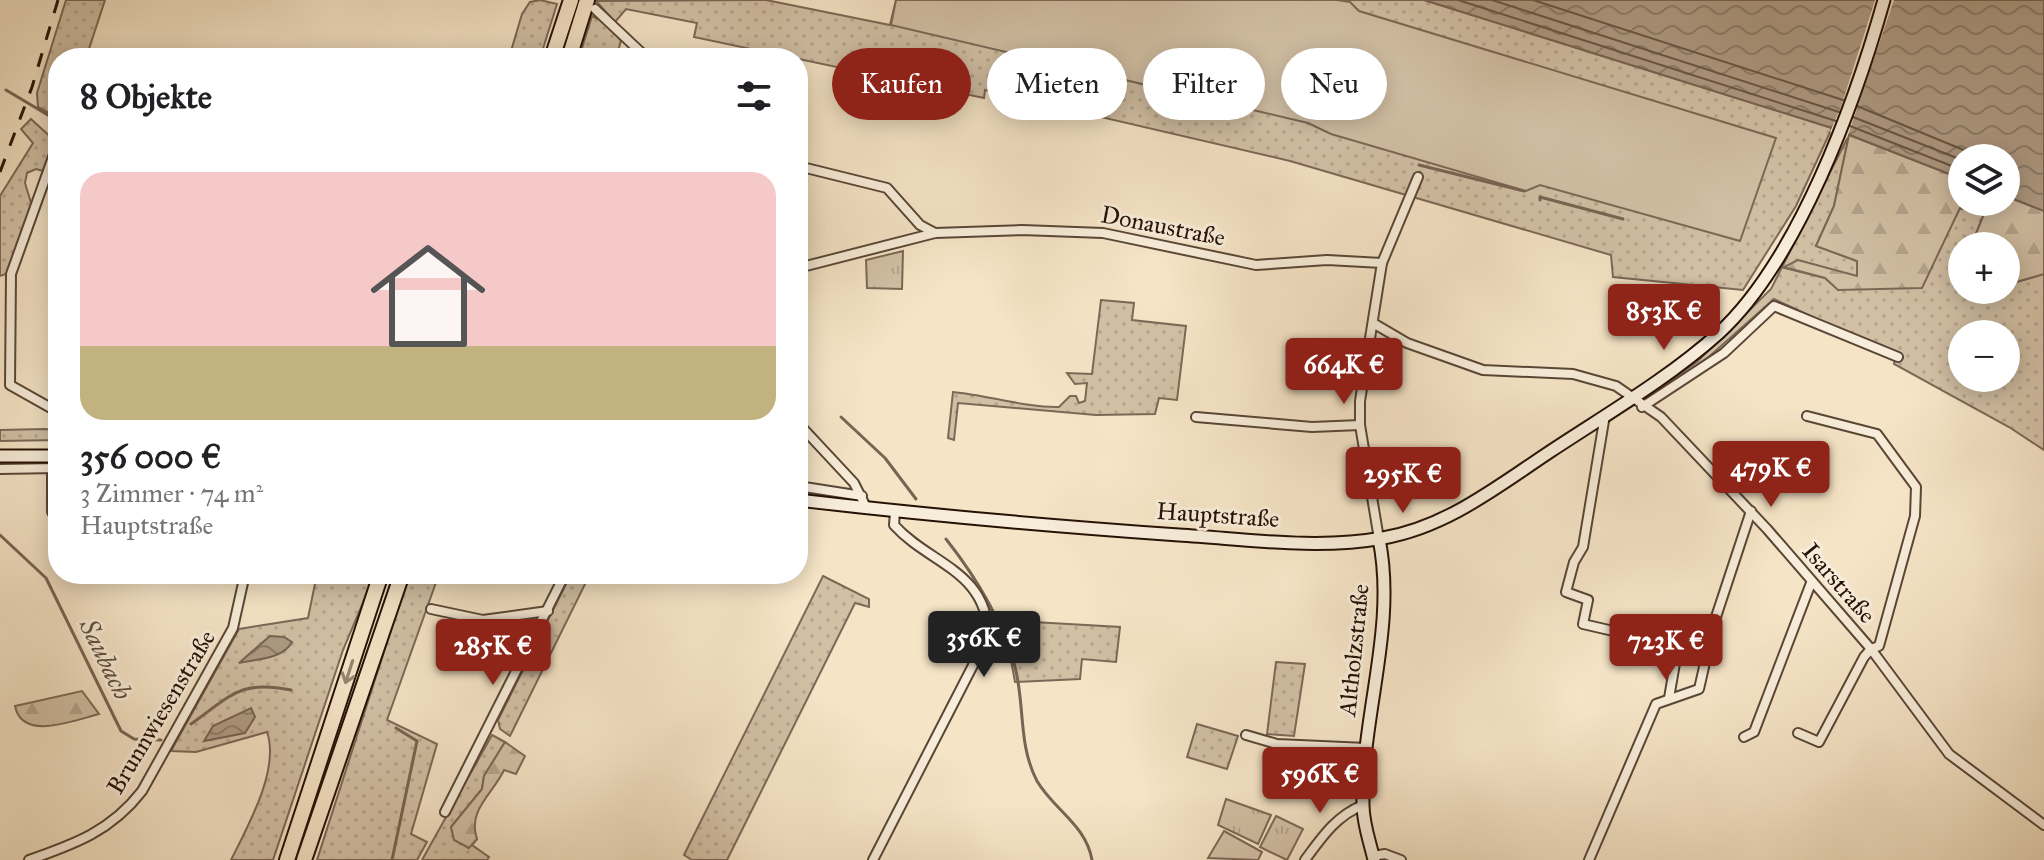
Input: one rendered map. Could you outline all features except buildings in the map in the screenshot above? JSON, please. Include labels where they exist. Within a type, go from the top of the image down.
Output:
[{"type":"highway","points":[[555,48],[571,0]]},
{"type":"highway","points":[[572,48],[591,4]]},
{"type":"highway","points":[[287,860],[378,584]]},
{"type":"highway","points":[[304,860],[399,584]]},
{"type":"main road","name":"Hauptstraße","points":[[808,501],[895,512],[1276,542],[1379,539],[1440,521],[1631,397],[1718,334],[1769,273],[1840,131],[1884,0]]},
{"type":"main road","points":[[0,456],[48,456]]},
{"type":"main road","name":"Altholzstraße","points":[[1374,858],[1363,805],[1366,748],[1384,608],[1379,539]]},
{"type":"street","points":[[591,4],[637,48]]},
{"type":"street","points":[[808,168],[887,188],[913,217],[935,233]]},
{"type":"street","points":[[48,171],[11,274],[10,385],[48,406]]},
{"type":"street","points":[[1379,539],[1360,425],[1382,263],[1418,177]]},
{"type":"street","points":[[906,243],[911,236],[913,217]]},
{"type":"street","name":"Donaustraße","points":[[808,266],[906,243],[935,233],[1022,230],[1103,233],[1256,265],[1327,260],[1382,263]]},
{"type":"street","points":[[1642,407],[1724,353],[1774,306],[1898,357]]},
{"type":"street","name":"Isarstraße","points":[[1373,323],[1407,343],[1483,370],[1573,374],[1616,386],[1642,407],[1661,417],[1684,437],[1751,511],[1871,649],[1949,754],[2044,825]]},
{"type":"street","points":[[1605,414],[1583,547],[1574,562],[1566,592],[1588,600],[1583,624],[1678,646],[1669,698]]},
{"type":"street","points":[[1807,416],[1877,434],[1916,487],[1915,516],[1892,610],[1879,646],[1871,649]]},
{"type":"street","points":[[1196,417],[1312,427],[1360,425]]},
{"type":"street","points":[[808,434],[862,496],[867,509]]},
{"type":"street","points":[[0,469],[48,468]]},
{"type":"street","points":[[808,488],[862,496]]},
{"type":"street","points":[[1589,860],[1656,704],[1699,689],[1714,623],[1751,511]]},
{"type":"street","points":[[873,860],[988,636],[988,624],[978,599],[963,575],[913,546],[894,525],[895,512]]},
{"type":"street","points":[[1744,737],[1754,732],[1811,583]]},
{"type":"street","name":"Brunnwiesenstraße","points":[[29,860],[97,834],[126,811],[142,791],[233,628],[243,584]]},
{"type":"street","points":[[445,812],[560,584]]},
{"type":"street","points":[[431,609],[483,620],[548,611]]},
{"type":"street","name":"Isarstraße","points":[[1798,733],[1819,742],[1871,649]]},
{"type":"street","points":[[1246,735],[1277,744],[1366,748]]},
{"type":"street","points":[[1305,860],[1331,826],[1347,812],[1363,805]]},
{"type":"street","points":[[1374,858],[1385,854],[1401,860]]},
{"type":"green space","points":[[66,0],[105,0],[89,48],[51,48]]},
{"type":"green space","points":[[540,0],[557,4],[543,48],[512,48],[522,14],[530,2]]},
{"type":"green space","points":[[766,0],[890,25],[896,0],[1424,0],[1832,128],[1796,206],[1743,290],[1613,277],[1611,255],[1290,161],[1114,120],[1127,120],[1127,48],[987,48],[987,90],[984,98],[971,95],[971,48],[832,48],[832,66],[808,61],[808,48],[746,48],[694,37],[697,23],[626,9],[615,22],[596,1]]},
{"type":"green space","points":[[896,0],[1337,0],[1350,2],[1359,11],[1776,138],[1740,241],[1540,185],[1526,191],[1331,134],[1295,120],[1387,120],[1387,48],[1281,48],[1281,117],[1265,113],[1265,48],[1143,48],[1143,84],[1127,80],[1127,48],[989,48],[891,25]]},
{"type":"green space","points":[[592,16],[607,23],[621,41],[619,48],[582,48]]},
{"type":"green space","points":[[48,58],[48,112],[38,107],[37,93]]},
{"type":"green space","points":[[31,119],[48,135],[48,157],[43,171],[36,169],[27,173],[25,183],[32,206],[6,274],[0,276],[0,196],[33,143],[21,129]]},
{"type":"green space","points":[[1849,135],[1834,206],[1816,246],[1857,261],[1857,277],[1798,260],[1785,268],[1825,278],[1839,290],[1948,216],[1983,216],[1977,232],[1948,232],[1948,304],[2020,304],[2020,281],[2044,274],[2044,450],[2009,427],[1894,364],[1895,355],[1774,299],[1693,371],[1651,395],[1698,361],[1771,289]]},
{"type":"green space","points":[[1849,135],[1948,174],[1948,216],[1956,216],[1922,288],[1838,290],[1825,278],[1784,267],[1798,260],[1857,276],[1857,261],[1816,246],[1834,206]]},
{"type":"green space","points":[[2020,202],[2044,211],[2044,274],[2020,281],[2020,232],[1977,232],[1983,216],[2020,216]]},
{"type":"green space","points":[[903,251],[902,289],[867,288],[866,260]]},
{"type":"green space","points":[[1101,300],[1134,303],[1132,320],[1186,326],[1177,400],[1159,398],[1155,414],[1096,415],[958,403],[954,440],[948,438],[953,392],[1047,407],[1059,407],[1070,396],[1076,396],[1079,403],[1085,401],[1087,383],[1075,384],[1067,373],[1092,374]]},
{"type":"green space","points":[[48,429],[48,440],[0,441],[0,430]]},
{"type":"green space","points":[[823,576],[869,599],[869,607],[855,603],[727,860],[692,860],[684,855]]},
{"type":"green space","points":[[315,584],[371,584],[343,650],[273,860],[231,860],[266,780],[270,747],[267,732],[196,752],[171,751],[239,629],[308,618]]},
{"type":"green space","points":[[406,584],[435,584],[387,720],[437,744],[411,834],[427,842],[417,860],[317,860]]},
{"type":"green space","points":[[566,584],[585,584],[510,736],[500,729],[498,720]]},
{"type":"green space","points":[[997,620],[1120,627],[1116,662],[1082,659],[1080,679],[1015,682],[1010,655],[993,629]]},
{"type":"green space","points":[[1276,662],[1305,664],[1294,736],[1267,734]]},
{"type":"green space","points":[[82,691],[99,714],[64,724],[38,726],[20,717],[15,706]]},
{"type":"green space","points":[[1197,724],[1238,736],[1227,769],[1187,757]]},
{"type":"green space","points":[[492,735],[505,742],[484,776],[482,789],[451,827],[468,848],[477,839],[472,845],[489,857],[487,860],[422,860]]},
{"type":"green space","points":[[505,742],[525,756],[516,774],[504,770],[478,811],[475,819],[477,839],[469,848],[454,840],[451,827],[482,789],[484,776]]},
{"type":"green space","points":[[1226,799],[1271,815],[1258,844],[1218,825]]},
{"type":"green space","points":[[1276,816],[1303,829],[1287,860],[1260,847]]},
{"type":"green space","points":[[1224,831],[1262,852],[1258,860],[1208,858]]},
{"type":"water","points":[[1424,0],[2044,0],[2044,211],[2020,202],[2020,144],[1948,144],[1948,174],[1832,128]]},
{"type":"water","points":[[270,636],[284,637],[292,642],[276,655],[239,663]]},
{"type":"water","points":[[251,708],[255,717],[245,733],[204,741],[213,726]]},
{"type":"pier","points":[[1875,0],[1894,0],[1847,138],[1830,132]]},
{"type":"waterway","points":[[6,90],[48,115]]},
{"type":"waterway","points":[[1419,165],[1524,191]]},
{"type":"waterway","points":[[1540,200],[1540,197],[1623,219]]},
{"type":"waterway","points":[[841,417],[885,458],[916,499]]},
{"type":"waterway","name":"Saubach","points":[[0,535],[48,582]]},
{"type":"waterway","points":[[946,539],[987,600],[1010,650],[1018,681],[1024,739],[1037,781],[1083,837],[1092,860]]},
{"type":"waterway","name":"Saubach","points":[[49,584],[121,731],[134,739],[161,740]]},
{"type":"waterway","name":"Saubach","points":[[191,724],[237,692],[259,687],[291,690]]},
{"type":"waterway","name":"Saubach","points":[[392,860],[417,741],[396,728]]},
{"type":"railway","points":[[0,172],[32,87],[58,0]]}]
